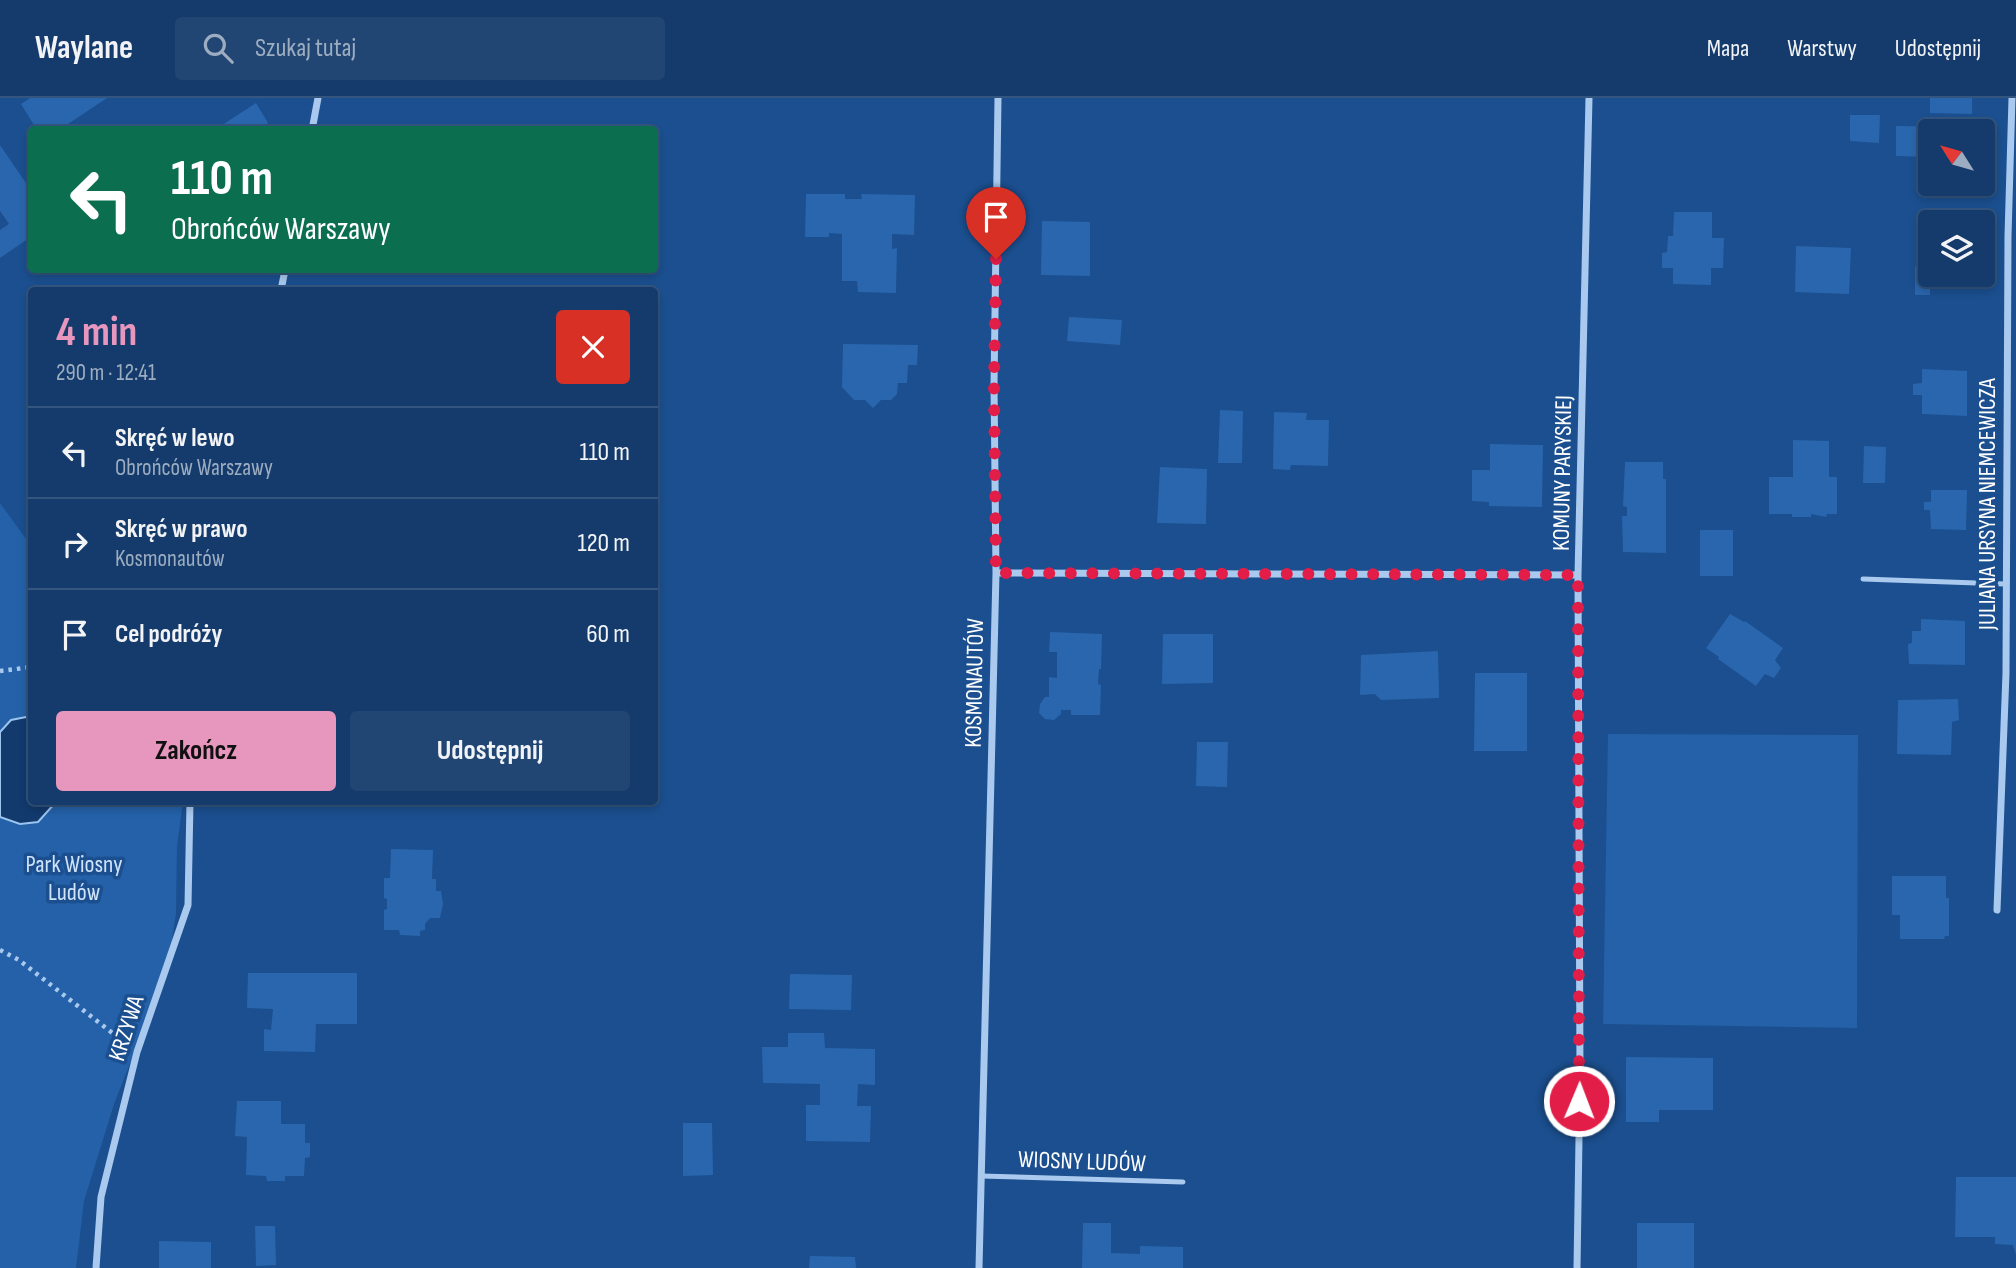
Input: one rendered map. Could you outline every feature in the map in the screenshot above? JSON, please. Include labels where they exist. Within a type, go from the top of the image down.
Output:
[{"type":"street","points":[[313,126],[318,98]]},
{"type":"street","name":"KOSMONAUTÓW","points":[[979,1268],[996,573],[994,385],[998,98]]},
{"type":"street","name":"KOMUNY PARYSKIEJ","points":[[1577,1268],[1580,1073],[1578,575],[1589,98]]},
{"type":"street","name":"JULIANA URSYNA NIEMCEWICZA","points":[[1997,910],[2006,673],[2012,98]]},
{"type":"street","points":[[996,573],[1578,575]]},
{"type":"street","name":"KRZYWA","points":[[96,1268],[101,1197],[137,1052],[188,905],[190,805]]},
{"type":"lane","points":[[1863,579],[2005,584]]},
{"type":"lane","name":"WIOSNY LUDÓW","points":[[981,1176],[1183,1182]]},
{"type":"path","points":[[0,671],[28,668]]},
{"type":"path","points":[[0,950],[19,960],[137,1052]]},
{"type":"green space","name":"Park Wiosny Ludów","points":[[0,503],[28,542],[28,805],[183,805],[177,846],[176,913],[171,947],[152,1008],[114,1104],[84,1201],[76,1268],[0,1268]]},
{"type":"green space","points":[[1608,734],[1858,735],[1857,1028],[1603,1024]]},
{"type":"shaded area","points":[[28,718],[28,805],[53,805],[38,822],[20,824],[0,817],[0,732],[11,720]]},
{"type":"building","points":[[30,98],[107,98],[65,126],[35,126],[21,104]]},
{"type":"building","points":[[1930,98],[1972,98],[1972,114],[1930,113]]},
{"type":"building","points":[[256,103],[268,123],[264,126],[221,126]]},
{"type":"building","points":[[1850,115],[1880,115],[1879,143],[1850,141]]},
{"type":"building","points":[[1896,126],[1918,126],[1918,157],[1896,156]]},
{"type":"building","points":[[0,145],[28,186],[28,239],[0,258],[0,230],[9,224],[0,211]]},
{"type":"building","points":[[806,194],[845,194],[845,199],[862,199],[861,194],[915,195],[914,235],[892,234],[892,249],[897,248],[896,293],[858,292],[857,281],[842,281],[842,234],[805,237]]},
{"type":"building","points":[[1674,212],[1712,212],[1712,238],[1724,238],[1723,268],[1711,268],[1711,285],[1673,284],[1673,268],[1662,268],[1662,253],[1667,252],[1668,236],[1673,236]]},
{"type":"building","points":[[1042,221],[1090,222],[1090,276],[1041,275]]},
{"type":"building","points":[[1796,246],[1851,248],[1849,294],[1795,292]]},
{"type":"building","points":[[1915,266],[1918,266],[1918,287],[1969,289],[1930,288],[1930,295],[1915,295]]},
{"type":"building","points":[[410,273],[463,273],[463,275]]},
{"type":"building","points":[[1069,317],[1122,320],[1120,345],[1067,341]]},
{"type":"building","points":[[843,344],[918,345],[917,365],[908,365],[907,383],[898,383],[897,394],[891,400],[881,400],[873,408],[865,400],[854,400],[842,387]]},
{"type":"building","points":[[1922,369],[1967,371],[1967,416],[1922,414],[1922,395],[1913,395],[1913,384],[1922,383]]},
{"type":"building","points":[[1220,410],[1243,411],[1242,463],[1218,463]]},
{"type":"building","points":[[1274,412],[1307,413],[1306,420],[1329,420],[1328,466],[1291,465],[1290,470],[1273,469]]},
{"type":"building","points":[[1793,440],[1829,441],[1829,477],[1837,477],[1837,514],[1827,514],[1826,517],[1811,514],[1811,517],[1792,517],[1792,514],[1769,514],[1769,477],[1793,477]]},
{"type":"building","points":[[1490,444],[1543,445],[1542,507],[1489,506],[1489,502],[1472,501],[1472,470],[1490,470]]},
{"type":"building","points":[[1864,446],[1886,447],[1885,483],[1863,483]]},
{"type":"building","points":[[1625,462],[1663,462],[1663,479],[1666,479],[1666,553],[1623,552],[1622,516],[1627,516],[1627,507],[1623,506]]},
{"type":"building","points":[[1160,467],[1207,469],[1206,524],[1157,523]]},
{"type":"building","points":[[1931,490],[1967,490],[1966,530],[1931,529],[1930,510],[1924,510],[1924,502],[1931,502]]},
{"type":"building","points":[[1700,530],[1733,530],[1733,576],[1700,576]]},
{"type":"building","points":[[1730,614],[1745,621],[1783,648],[1775,660],[1781,668],[1774,678],[1765,674],[1756,686],[1706,648]]},
{"type":"building","points":[[1921,619],[1965,621],[1965,665],[1909,664],[1908,644],[1912,643],[1912,631],[1921,631]]},
{"type":"building","points":[[1050,632],[1102,634],[1098,684],[1101,685],[1100,715],[1071,715],[1071,710],[1061,710],[1061,714],[1054,720],[1045,719],[1039,713],[1040,704],[1045,697],[1049,697],[1049,677],[1057,678],[1057,652],[1049,652]]},
{"type":"building","points":[[1163,634],[1213,634],[1213,683],[1162,684]]},
{"type":"building","points":[[1438,651],[1439,698],[1381,700],[1375,694],[1360,695],[1361,655]]},
{"type":"building","points":[[1475,673],[1527,673],[1527,751],[1474,751]]},
{"type":"building","points":[[1958,699],[1959,720],[1952,722],[1951,755],[1897,754],[1898,700]]},
{"type":"building","points":[[1197,742],[1228,742],[1227,787],[1196,786]]},
{"type":"building","points":[[391,849],[433,850],[432,879],[436,879],[436,891],[441,891],[443,904],[440,918],[430,918],[425,924],[425,930],[420,931],[420,936],[400,935],[399,930],[384,930],[387,899],[384,898],[384,878],[390,878]]},
{"type":"building","points":[[1892,876],[1946,876],[1949,936],[1944,939],[1900,939],[1900,915],[1892,915]]},
{"type":"building","points":[[248,973],[357,973],[357,1024],[316,1024],[315,1052],[264,1051],[264,1029],[271,1030],[273,1009],[247,1008]]},
{"type":"building","points":[[790,974],[852,975],[851,1010],[789,1009]]},
{"type":"building","points":[[788,1033],[824,1033],[825,1048],[875,1049],[875,1085],[858,1084],[857,1106],[871,1106],[870,1142],[806,1141],[806,1105],[820,1105],[820,1084],[763,1083],[762,1047],[788,1047]]},
{"type":"building","points":[[1626,1057],[1713,1058],[1713,1110],[1659,1110],[1659,1122],[1626,1122]]},
{"type":"building","points":[[237,1101],[281,1101],[281,1124],[305,1124],[305,1143],[310,1143],[310,1157],[305,1158],[304,1176],[285,1176],[285,1181],[267,1181],[266,1176],[246,1175],[247,1137],[235,1136]]},
{"type":"building","points":[[683,1123],[712,1123],[713,1175],[683,1176]]},
{"type":"building","points":[[1956,1177],[2016,1177],[2016,1255],[2013,1245],[1995,1244],[1995,1237],[1955,1237]]},
{"type":"building","points":[[1083,1223],[1111,1223],[1111,1253],[1140,1254],[1140,1246],[1183,1247],[1183,1268],[1082,1268]]},
{"type":"building","points":[[1637,1223],[1694,1223],[1694,1268],[1637,1268]]},
{"type":"building","points":[[255,1226],[275,1226],[276,1265],[256,1266]]},
{"type":"building","points":[[159,1241],[211,1242],[211,1268],[159,1268]]},
{"type":"building","points":[[810,1256],[855,1257],[856,1268],[809,1268]]},
{"type":"route","points":[[996,259],[996,573],[1578,575],[1579,1101]]}]
